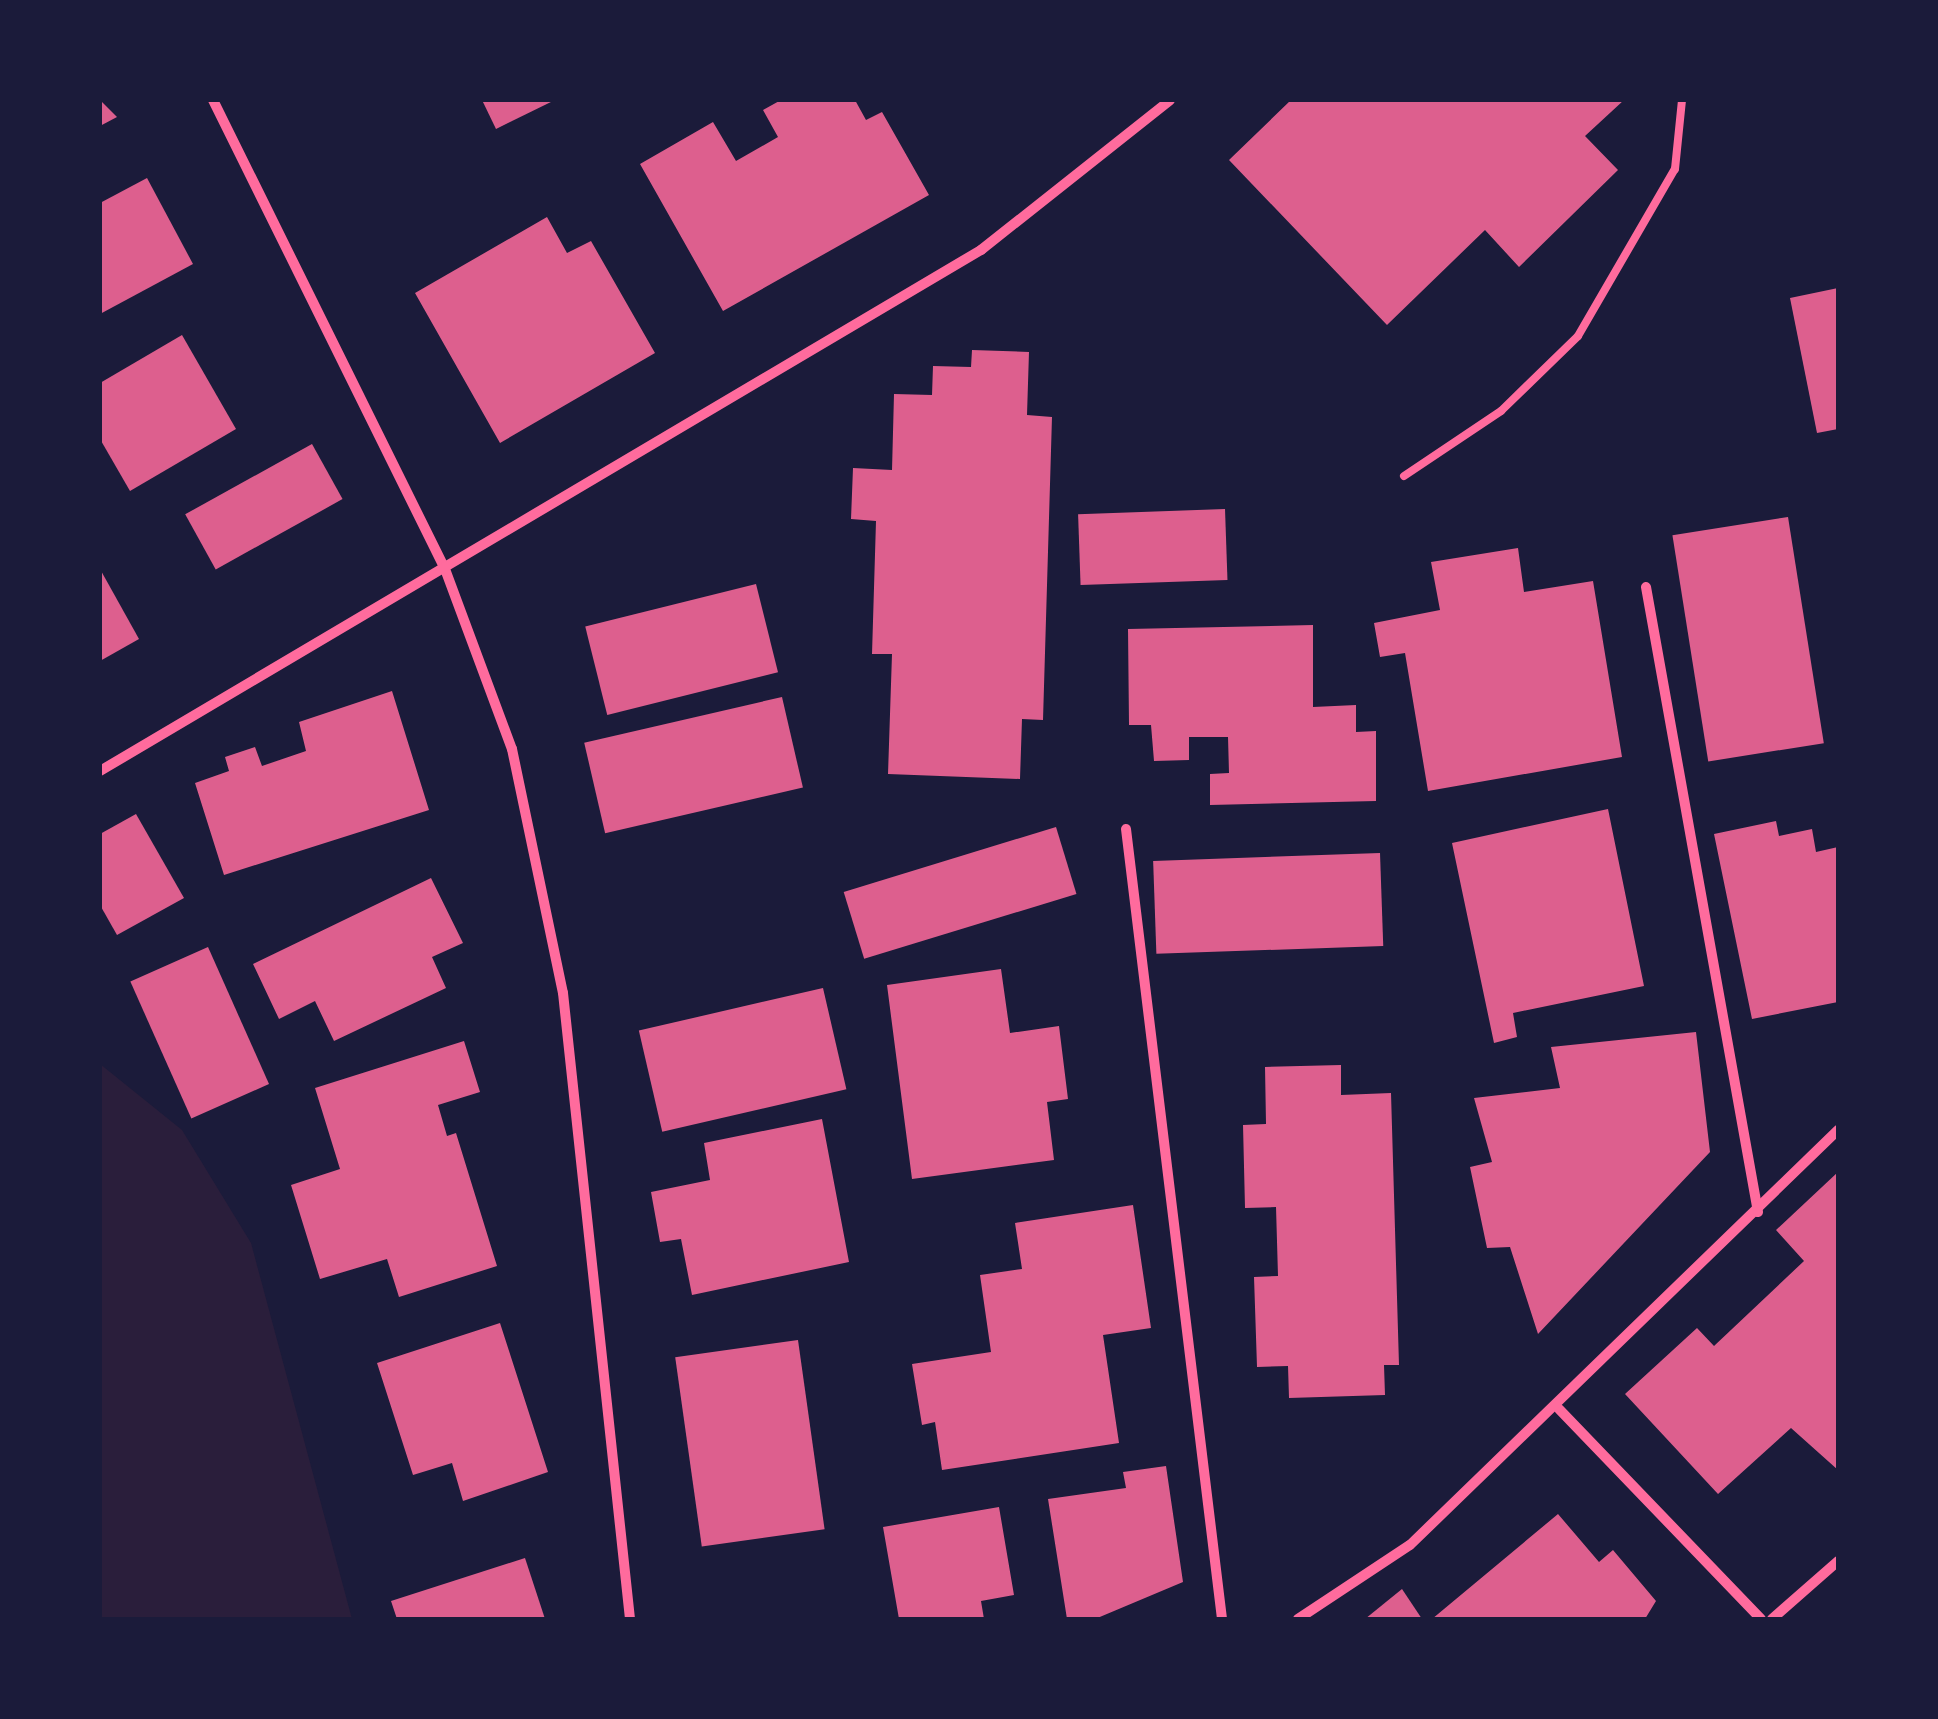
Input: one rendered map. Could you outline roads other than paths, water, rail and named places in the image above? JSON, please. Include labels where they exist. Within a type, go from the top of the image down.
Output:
[{"type":"street","points":[[214,100],[445,569],[512,749],[563,993],[630,1619]]},
{"type":"street","points":[[100,771],[981,250],[1170,100]]},
{"type":"street","points":[[1646,587],[1758,1212]]},
{"type":"street","points":[[1126,829],[1222,1619]]},
{"type":"street","points":[[1298,1619],[1410,1545],[1559,1409],[1838,1130]]},
{"type":"street","points":[[1559,1409],[1761,1619]]},
{"type":"street","points":[[1772,1619],[1838,1561]]},
{"type":"lane","points":[[1404,476],[1501,412],[1578,336],[1675,169],[1682,100]]}]
